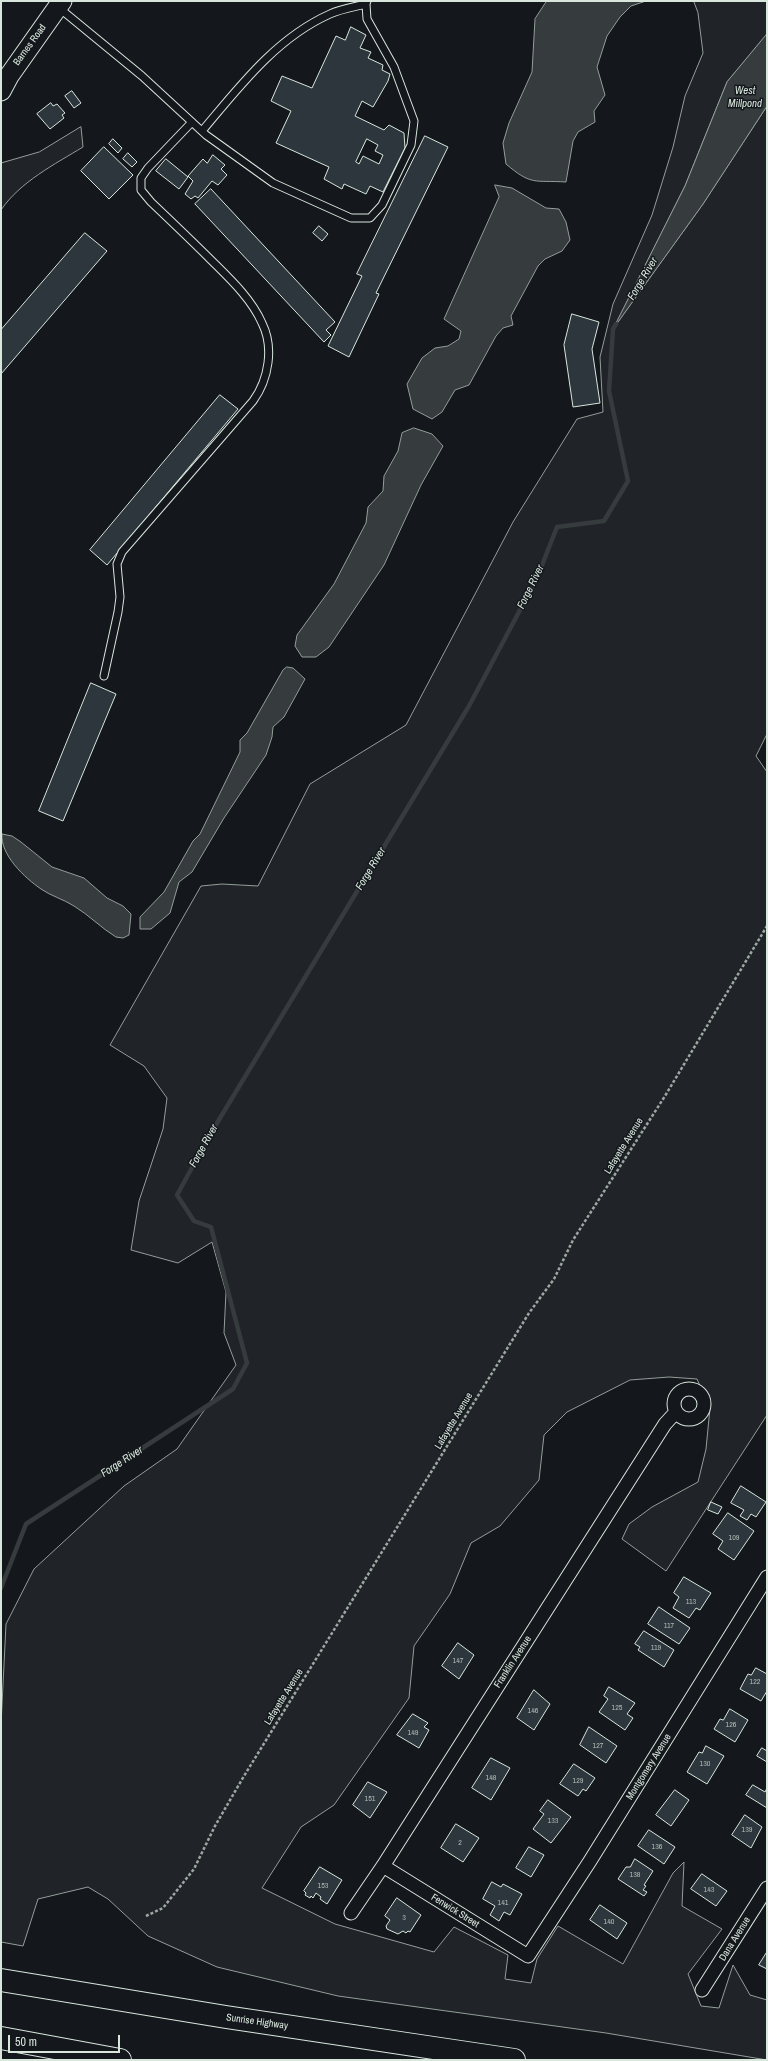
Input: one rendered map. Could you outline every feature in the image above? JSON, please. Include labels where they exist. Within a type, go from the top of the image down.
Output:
[{"type":"highway","name":"Sunrise Highway","points":[[1,1980],[226,2018],[514,2060]]},
{"type":"highway","points":[[1,2038],[120,2060]]},
{"type":"street","name":"Barnes Road","points":[[4,78],[60,4]]},
{"type":"street","name":"Franklin Avenue","points":[[351,1913],[383,1866],[665,1424],[676,1412]]},
{"type":"street","name":"Montgomery Avenue","points":[[528,1956],[762,1596],[767,1577]]},
{"type":"street","name":"Fenwick Street","points":[[383,1866],[528,1956]]},
{"type":"street","name":"Dana Avenue","points":[[702,1990],[767,1888]]},
{"type":"lane","points":[[60,4],[202,131],[273,182],[351,218],[370,218],[382,205],[411,146],[414,121],[394,67],[368,19],[367,3],[331,13],[296,34],[249,74],[202,131]]},
{"type":"lane","points":[[104,676],[118,612],[120,597],[117,564],[122,552],[253,401],[260,391],[266,376],[267,337],[255,309],[223,272],[151,202],[141,190],[142,178],[148,168],[192,122]]},
{"type":"path","name":"Lafayette Avenue","points":[[146,1916],[163,1908],[194,1869],[215,1826],[244,1776],[529,1313],[554,1279],[573,1240],[665,1096],[767,926]]},
{"type":"shaded area","points":[[694,1],[767,1],[767,35],[727,82],[685,186],[615,326],[703,204],[767,106],[767,734],[756,756],[767,772],[767,1415],[666,1571],[622,1539],[629,1524],[652,1507],[698,1482],[706,1449],[710,1408],[697,1379],[669,1377],[630,1380],[567,1412],[544,1435],[539,1480],[500,1526],[471,1543],[450,1594],[414,1646],[409,1698],[334,1805],[301,1827],[262,1888],[335,1924],[434,1952],[454,1927],[508,1955],[505,1979],[531,1983],[537,1959],[558,1926],[623,1964],[673,1873],[684,1862],[682,1906],[722,1929],[688,1974],[701,2006],[719,2008],[733,1965],[750,1995],[767,2000],[767,2060],[606,2033],[338,1996],[217,1967],[148,1936],[108,1899],[88,1887],[38,1899],[23,1946],[1,1942],[1,1725],[6,1624],[34,1569],[124,1486],[177,1449],[236,1365],[224,1333],[226,1292],[212,1242],[178,1263],[131,1250],[139,1201],[163,1129],[167,1098],[144,1066],[110,1045],[201,886],[222,884],[258,886],[310,784],[406,725],[513,522],[577,419],[603,412],[600,357],[613,304],[652,215],[673,147],[685,96],[703,53],[698,13]]},
{"type":"shaded area","points":[[81,127],[83,147],[28,182],[1,210],[1,163],[39,152]]},
{"type":"water","points":[[547,1],[646,1],[631,6],[620,17],[607,36],[597,67],[605,95],[594,111],[595,122],[578,132],[573,141],[566,182],[540,181],[528,179],[522,176],[506,164],[503,143],[509,123],[532,72],[535,19]]},
{"type":"water","name":"West Millpond","points":[[767,34],[767,106],[703,204],[613,329],[685,186],[727,82]]},
{"type":"water","points":[[495,185],[512,188],[546,208],[559,209],[566,222],[570,240],[562,251],[545,259],[538,266],[511,316],[513,325],[503,328],[496,336],[469,385],[455,390],[442,412],[432,419],[413,409],[407,384],[422,358],[435,348],[448,346],[459,339],[461,331],[444,319],[499,197]]},
{"type":"water","points":[[414,428],[432,434],[443,446],[421,485],[384,565],[329,647],[316,657],[302,657],[295,646],[297,635],[334,584],[366,523],[368,507],[383,491],[384,476],[398,451],[402,433]]},
{"type":"water","points":[[287,667],[293,668],[305,679],[284,717],[273,727],[272,737],[266,755],[224,818],[192,872],[179,882],[170,913],[151,929],[140,929],[140,917],[164,892],[193,841],[200,834],[240,752],[240,740],[247,733],[283,670]]},
{"type":"water","points":[[2,834],[12,836],[52,867],[84,878],[107,898],[123,906],[131,914],[129,935],[123,938],[116,937],[70,904],[35,884],[21,872],[9,858],[2,842]]},
{"type":"building","points":[[351,27],[366,35],[360,48],[371,52],[368,58],[383,65],[382,70],[390,74],[388,81],[373,107],[362,101],[355,116],[384,130],[389,125],[404,133],[405,148],[383,192],[370,186],[366,194],[344,184],[342,189],[324,179],[329,167],[276,143],[291,111],[271,101],[282,76],[312,88],[336,36],[345,40]],"holes":[[[367,139],[378,145],[375,151],[383,155],[379,164],[363,156],[359,164],[356,162]]]},
{"type":"building","points":[[72,91],[81,103],[74,108],[65,96]]},
{"type":"building","points":[[51,103],[53,106],[57,104],[65,113],[62,115],[64,118],[50,129],[37,114]]},
{"type":"building","points":[[425,136],[448,147],[376,293],[379,294],[349,357],[328,346],[362,276],[357,274]]},
{"type":"building","points":[[113,139],[122,148],[118,153],[109,144]]},
{"type":"building","points":[[104,147],[133,175],[109,199],[81,171]]},
{"type":"building","points":[[128,153],[137,162],[132,167],[123,159]]},
{"type":"building","points":[[213,155],[225,165],[221,169],[227,175],[218,185],[212,181],[198,198],[195,196],[191,199],[185,194],[193,181],[188,176],[203,159],[207,163]]},
{"type":"building","points":[[166,159],[188,177],[179,189],[156,171]]},
{"type":"building","points":[[211,189],[335,322],[326,330],[331,335],[324,342],[195,204]]},
{"type":"building","points":[[319,226],[328,234],[322,241],[313,233]]},
{"type":"building","points":[[85,233],[107,251],[1,374],[1,330]]},
{"type":"building","points":[[572,314],[599,322],[592,349],[600,403],[573,407],[564,345]]},
{"type":"building","points":[[220,395],[238,409],[107,565],[90,550]]},
{"type":"building","points":[[91,683],[116,694],[63,821],[39,811]]},
{"type":"building","points":[[741,1486],[766,1502],[756,1517],[751,1514],[747,1520],[740,1516],[744,1510],[731,1503]]},
{"type":"building","points":[[711,1502],[722,1507],[718,1514],[708,1510]]},
{"type":"building","points":[[728,1513],[754,1531],[734,1560],[718,1549],[723,1541],[713,1534]]},
{"type":"building","points":[[684,1577],[711,1593],[700,1610],[696,1608],[689,1618],[673,1608],[679,1597],[674,1593]]},
{"type":"building","points":[[659,1607],[690,1628],[679,1644],[648,1624]]},
{"type":"building","points":[[644,1631],[674,1650],[664,1667],[638,1650],[640,1647],[635,1644]]},
{"type":"building","points":[[458,1643],[474,1655],[459,1679],[442,1666]]},
{"type":"building","points":[[756,1668],[767,1674],[767,1691],[761,1701],[740,1689],[748,1674],[751,1675]]},
{"type":"building","points":[[609,1687],[635,1703],[627,1714],[633,1718],[625,1730],[599,1712],[608,1699],[604,1696]]},
{"type":"building","points":[[534,1690],[550,1704],[534,1730],[517,1718]]},
{"type":"building","points":[[730,1709],[748,1720],[735,1742],[714,1729],[720,1719],[723,1720]]},
{"type":"building","points":[[413,1714],[428,1723],[424,1727],[429,1730],[419,1748],[397,1735]]},
{"type":"building","points":[[589,1727],[617,1746],[606,1763],[580,1745]]},
{"type":"building","points":[[706,1746],[724,1756],[707,1784],[687,1772],[699,1752],[702,1753]]},
{"type":"building","points":[[762,1748],[767,1751],[767,1762],[757,1756]]},
{"type":"building","points":[[491,1758],[510,1768],[491,1800],[472,1788]]},
{"type":"building","points":[[574,1764],[595,1778],[586,1791],[583,1789],[578,1796],[560,1784]]},
{"type":"building","points":[[368,1782],[387,1792],[370,1818],[353,1805]]},
{"type":"building","points":[[753,1785],[765,1792],[767,1788],[767,1808],[746,1795]]},
{"type":"building","points":[[675,1790],[689,1800],[671,1826],[656,1815]]},
{"type":"building","points":[[548,1800],[571,1817],[551,1843],[533,1829],[544,1814],[540,1811]]},
{"type":"building","points":[[745,1815],[762,1827],[751,1848],[732,1835]]},
{"type":"building","points":[[456,1824],[479,1838],[463,1862],[441,1848]]},
{"type":"building","points":[[649,1830],[675,1847],[664,1864],[638,1846]]},
{"type":"building","points":[[529,1847],[544,1855],[531,1877],[516,1868]]},
{"type":"building","points":[[635,1859],[653,1871],[644,1885],[646,1886],[643,1890],[647,1892],[644,1896],[618,1879],[626,1867],[630,1867]]},
{"type":"building","points":[[320,1867],[342,1880],[327,1904],[320,1899],[321,1897],[316,1893],[313,1898],[311,1896],[310,1898],[305,1895],[306,1893],[304,1891]]},
{"type":"building","points":[[702,1874],[727,1891],[716,1906],[691,1889]]},
{"type":"building","points":[[492,1882],[501,1887],[503,1884],[522,1894],[510,1915],[504,1912],[499,1921],[490,1915],[495,1906],[483,1899]]},
{"type":"building","points":[[397,1898],[421,1915],[410,1932],[408,1931],[406,1933],[403,1931],[398,1934],[387,1929],[386,1926],[390,1920],[385,1916]]},
{"type":"building","points":[[600,1905],[627,1923],[617,1939],[590,1920]]},
{"type":"building","points":[[767,1952],[767,1969],[759,1965]]},
{"type":"waterway","name":"Forge River","points":[[1,1588],[26,1524],[233,1389],[247,1363],[211,1227],[194,1221],[177,1195],[211,1133],[469,706],[537,578],[557,527],[604,521],[628,481],[609,391],[613,329],[616,324]]}]
